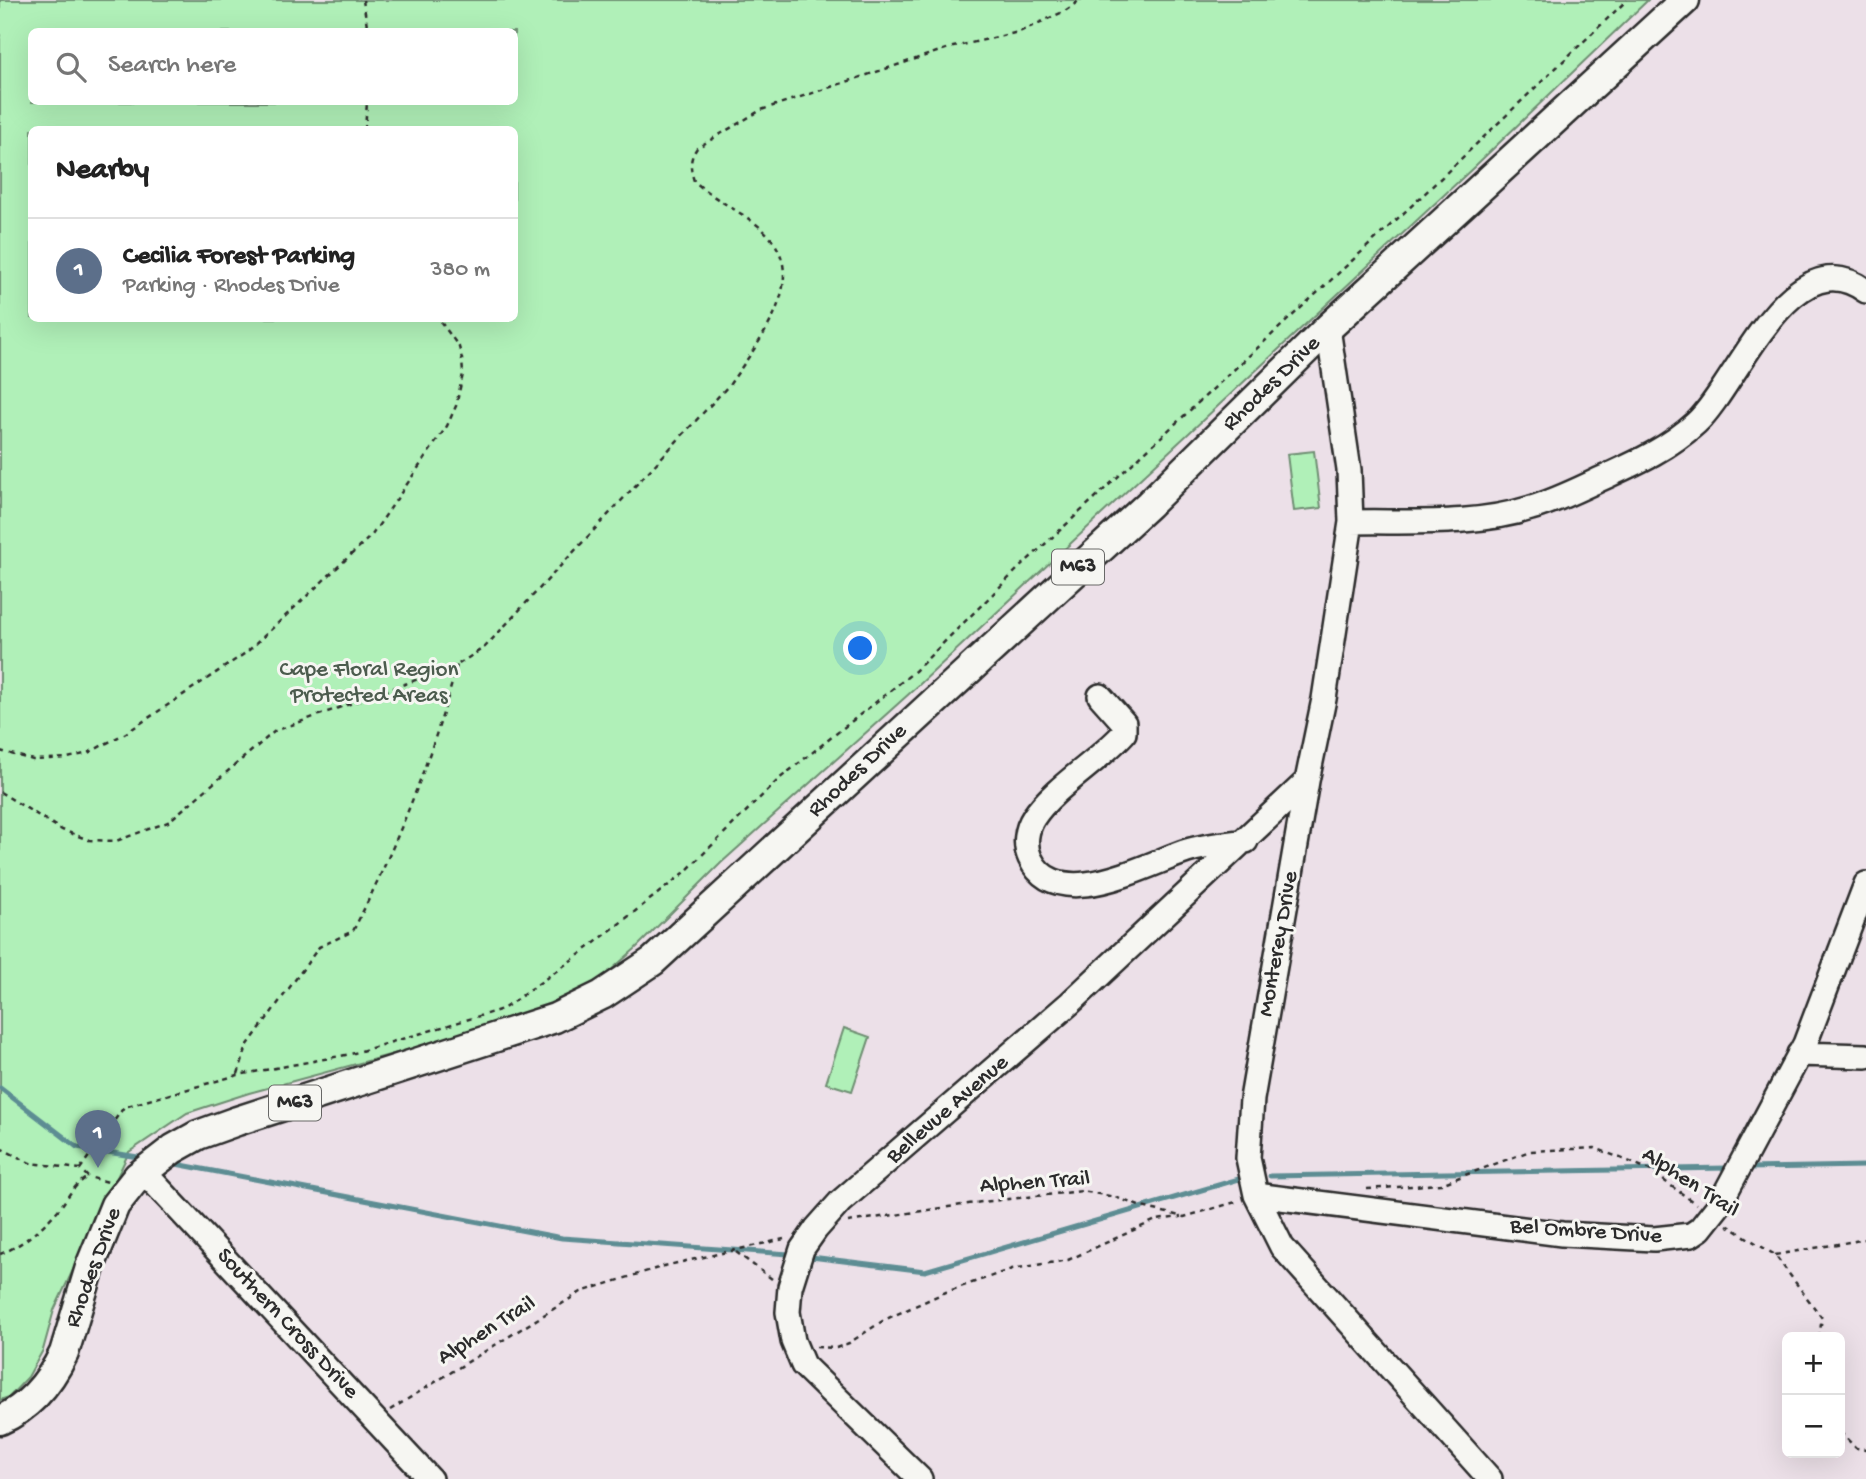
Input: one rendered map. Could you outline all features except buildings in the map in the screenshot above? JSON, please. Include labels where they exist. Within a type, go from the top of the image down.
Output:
[{"type":"main road","name":"Rhodes Drive","points":[[0,1420],[28,1403],[54,1372],[64,1353],[104,1227],[125,1191],[156,1161],[198,1135],[237,1121],[555,1018],[602,995],[645,967],[1149,504],[1328,328],[1685,0]]},
{"type":"street","points":[[1351,522],[1476,519],[1509,514],[1543,504],[1632,465],[1671,444],[1698,422],[1719,397],[1754,341],[1789,299],[1804,288],[1836,280],[1866,291]]},
{"type":"street","name":"Monterey Drive","points":[[1328,328],[1349,470],[1351,522],[1324,699],[1307,781],[1252,1099],[1248,1158],[1256,1195],[1271,1228],[1298,1267],[1490,1479]]},
{"type":"street","points":[[1100,696],[1124,723],[1124,733],[1036,813],[1030,824],[1027,846],[1030,857],[1040,870],[1061,883],[1088,885],[1189,850],[1246,841]]},
{"type":"street","name":"Bellevue Avenue","points":[[920,1479],[803,1365],[793,1341],[788,1305],[790,1287],[802,1249],[840,1202],[1070,1003],[1307,781]]},
{"type":"street","name":"Bel Ombre Drive","points":[[1256,1195],[1562,1234],[1654,1239],[1691,1235],[1711,1215],[1727,1192],[1799,1054],[1817,1017],[1866,884]]},
{"type":"street","points":[[1799,1054],[1866,1056]]},
{"type":"street","name":"Southern Cross Drive","points":[[156,1161],[430,1479]]},
{"type":"path","points":[[363,0],[367,28]]},
{"type":"path","points":[[0,792],[62,830],[89,840],[116,841],[168,822],[275,731],[457,665],[485,647],[695,425],[763,336],[778,303],[785,280],[784,258],[771,236],[694,181],[690,169],[692,155],[697,148],[734,124],[771,106],[949,48],[1019,32],[1065,11],[1080,0]]},
{"type":"path","points":[[79,1169],[124,1108],[238,1075],[351,1054],[503,1009],[616,927],[684,873],[779,779],[915,671],[1018,569],[1421,197],[1627,0]]},
{"type":"path","points":[[365,126],[367,105]]},
{"type":"path","points":[[0,751],[33,760],[52,760],[88,753],[116,739],[247,652],[362,544],[409,483],[447,426],[456,406],[462,381],[462,359],[459,347],[441,322]]},
{"type":"path","points":[[238,1075],[247,1046],[318,947],[353,931],[412,805],[444,714],[457,665]]},
{"type":"path","points":[[0,1148],[30,1163],[79,1169],[88,1177],[78,1184],[58,1209],[32,1234],[0,1254]]},
{"type":"path","name":"Alphen Trail","points":[[1362,1189],[1441,1184],[1530,1151],[1595,1148],[1648,1169],[1711,1215],[1775,1255]]},
{"type":"path","name":"Alphen Trail","points":[[376,1419],[581,1292],[664,1266],[736,1252],[816,1229],[882,1215],[1082,1191],[1115,1197],[1142,1208],[1185,1217],[1256,1195]]},
{"type":"path","points":[[810,1345],[822,1349],[836,1348],[884,1320],[946,1292],[1012,1269],[1068,1260],[1156,1220],[1185,1217]]},
{"type":"path","points":[[1820,1332],[1822,1318],[1775,1255],[1866,1239]]},
{"type":"path","points":[[736,1252],[772,1278],[788,1305]]},
{"type":"path","points":[[1845,1437],[1856,1448],[1866,1449]]},
{"type":"green space","name":"Cape Floral Region Protected Areas","points":[[0,0],[1648,0],[1474,167],[920,684],[721,863],[635,949],[594,985],[545,1013],[249,1093],[187,1113],[129,1152],[54,1310],[43,1350],[28,1377],[9,1397],[0,1400]]},
{"type":"green space","points":[[1314,451],[1321,508],[1294,511],[1287,454]]},
{"type":"green space","points":[[844,1028],[870,1037],[852,1091],[826,1083]]},
{"type":"waterway","points":[[0,1088],[77,1147],[144,1158]]},
{"type":"waterway","points":[[171,1163],[562,1238],[789,1254]]},
{"type":"waterway","points":[[1748,1168],[1866,1166]]},
{"type":"waterway","points":[[1270,1176],[1727,1168]]},
{"type":"waterway","points":[[811,1257],[925,1271],[1239,1179]]},
{"type":"place","name":"Cecilia Forest Parking","points":[[98,1168]]}]
